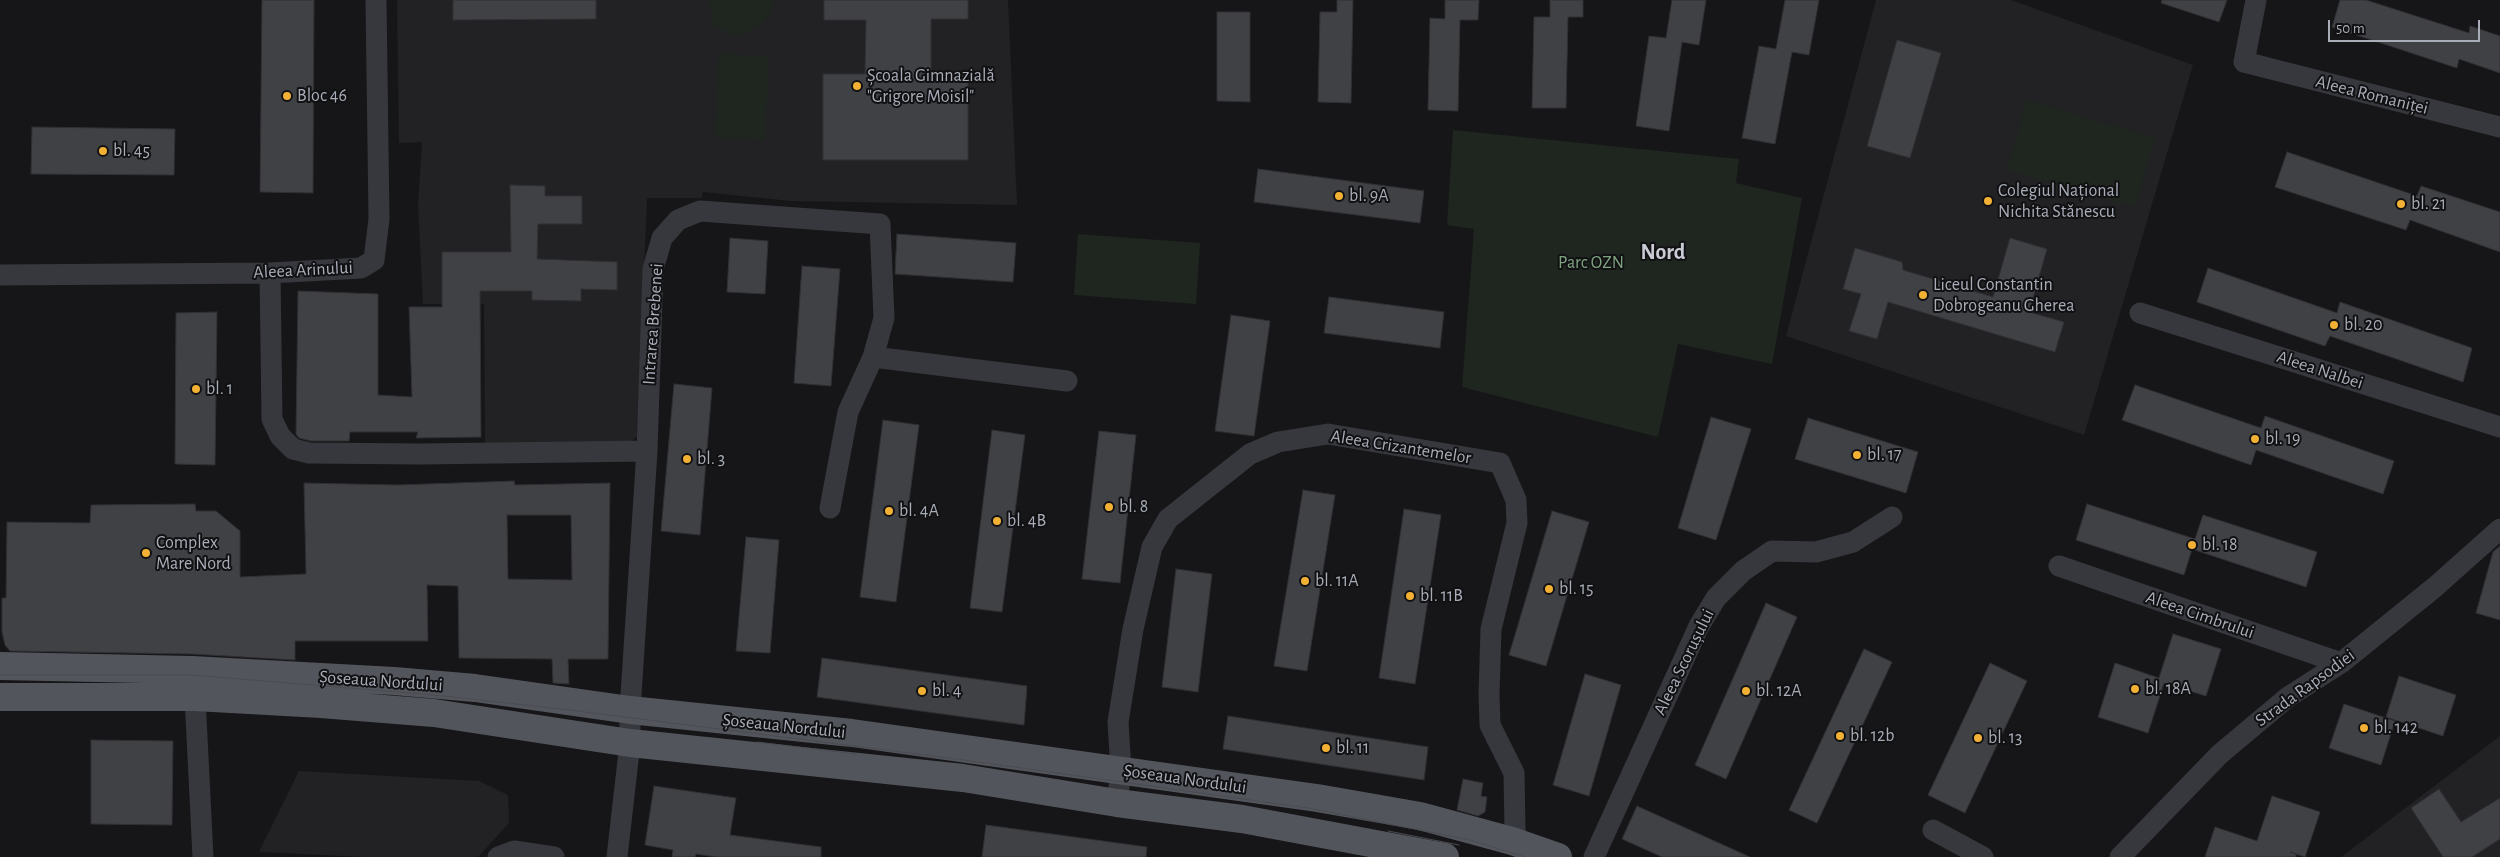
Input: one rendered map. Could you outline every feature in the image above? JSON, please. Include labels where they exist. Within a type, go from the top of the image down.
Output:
[{"type":"main road","name":"Șoseaua Nordului","points":[[0,666],[192,670],[394,681],[475,688],[630,710],[852,734],[1317,798],[1420,816],[1512,841],[1558,857]]},
{"type":"main road","name":"Șoseaua Nordului","points":[[0,697],[194,697],[434,713],[630,743],[964,778],[1242,819],[1445,857]]},
{"type":"street","name":"Aleea Arinului","points":[[0,275],[270,273],[361,268],[374,260],[379,219],[376,0]]},
{"type":"street","name":"Aleea Romaniței","points":[[2256,0],[2244,62],[2500,127]]},
{"type":"street","name":"Intrarea Brebenei","points":[[617,857],[630,743],[630,710],[647,450],[653,269],[662,238],[678,220],[700,212],[880,224],[884,318],[873,357]]},
{"type":"street","points":[[270,273],[272,419],[280,436],[293,449],[308,453],[421,454],[647,450]]},
{"type":"street","name":"Aleea Nalbei","points":[[2140,313],[2500,427]]},
{"type":"street","points":[[830,508],[848,412],[873,357],[1067,381]]},
{"type":"street","name":"Aleea Crizantemelor","points":[[1117,802],[1121,770],[1118,722],[1133,629],[1152,547],[1168,519],[1250,454],[1278,442],[1298,437],[1328,434],[1500,463],[1516,500],[1517,523],[1491,629],[1488,665],[1490,725],[1514,772],[1515,830],[1512,841]]},
{"type":"street","name":"Aleea Scorușului","points":[[1594,857],[1699,626],[1716,598],[1743,571],[1772,551],[1816,552],[1853,542],[1892,517]]},
{"type":"street","name":"Strada Rapsodiei","points":[[2120,857],[2220,754],[2288,697],[2341,663],[2435,587],[2500,530]]},
{"type":"street","name":"Aleea Cimbrului","points":[[2059,566],[2341,663]]},
{"type":"street","points":[[194,697],[203,857]]},
{"type":"street","points":[[1933,830],[1983,857]]},
{"type":"street","points":[[498,857],[514,851],[554,857]]},
{"type":"shaded area","points":[[397,0],[1008,0],[1017,205],[791,201],[703,192],[702,198],[647,198],[637,436],[629,444],[485,443],[484,304],[423,304],[418,205],[422,142],[399,143]]},
{"type":"shaded area","name":"Colegiul Național Nichita Stănescu","points":[[1876,0],[2011,0],[2193,65],[2084,435],[1786,336]]},
{"type":"shaded area","points":[[2500,736],[2500,857],[2341,857]]},
{"type":"shaded area","points":[[299,771],[479,781],[508,795],[509,823],[478,857],[363,857],[259,852]]},
{"type":"green space","points":[[710,0],[772,0],[772,9],[762,23],[749,31],[734,36],[713,25]]},
{"type":"green space","points":[[719,54],[769,56],[765,140],[715,137]]},
{"type":"green space","points":[[2027,100],[2155,138],[2135,207],[2007,170]]},
{"type":"green space","name":"Parc OZN","points":[[1453,130],[1739,159],[1736,183],[1802,198],[1772,364],[1678,344],[1658,437],[1462,387],[1474,229],[1447,225]]},
{"type":"green space","points":[[1078,234],[1200,243],[1196,304],[1074,295]]},
{"type":"building","name":"Bloc 46","points":[[262,0],[314,0],[313,193],[260,192]]},
{"type":"building","points":[[453,0],[596,0],[596,19],[453,20]]},
{"type":"building","points":[[824,0],[968,0],[968,19],[931,19],[931,73],[968,74],[968,160],[823,160],[823,74],[865,74],[866,20],[824,20]]},
{"type":"building","points":[[1337,0],[1353,0],[1351,103],[1318,102],[1320,12],[1337,12]]},
{"type":"building","points":[[1445,0],[1479,0],[1478,20],[1460,20],[1458,111],[1428,110],[1430,18],[1445,19]]},
{"type":"building","points":[[1550,0],[1583,0],[1583,17],[1568,17],[1566,108],[1532,108],[1534,17],[1550,17]]},
{"type":"building","points":[[1672,0],[1706,0],[1699,45],[1682,42],[1669,131],[1636,126],[1649,36],[1666,38]]},
{"type":"building","points":[[1785,0],[1819,0],[1809,55],[1792,52],[1775,144],[1742,138],[1759,46],[1776,49]]},
{"type":"building","points":[[2162,0],[2227,0],[2219,22],[2161,3]]},
{"type":"building","points":[[2340,0],[2366,0],[2469,33],[2470,26],[2500,36],[2500,73],[2459,59],[2457,68],[2332,27]]},
{"type":"building","points":[[1217,12],[1250,12],[1250,102],[1217,101]]},
{"type":"building","points":[[1897,40],[1941,53],[1910,158],[1867,146]]},
{"type":"building","name":"bl. 45","points":[[32,127],[175,129],[174,175],[31,174]]},
{"type":"building","name":"bl. 21","points":[[2287,152],[2417,196],[2421,186],[2500,212],[2500,252],[2410,220],[2406,230],[2275,187]]},
{"type":"building","name":"bl. 9A","points":[[1258,169],[1424,191],[1420,223],[1254,202]]},
{"type":"building","points":[[510,185],[545,186],[545,196],[582,196],[582,224],[538,224],[537,259],[617,262],[617,290],[581,289],[581,301],[532,300],[532,291],[480,291],[481,437],[416,438],[418,432],[350,432],[349,441],[311,441],[299,438],[296,434],[298,291],[378,294],[378,395],[412,397],[409,307],[442,307],[442,252],[511,252]]},
{"type":"building","points":[[897,234],[1016,243],[1013,282],[895,274]]},
{"type":"building","points":[[730,238],[768,241],[765,294],[727,292]]},
{"type":"building","name":"Liceul Constantin Dobrogeanu Gherea","points":[[2010,238],[2047,249],[2029,312],[2064,322],[2055,352],[1888,302],[1877,339],[1849,331],[1861,294],[1843,289],[1855,248],[1902,262],[1903,270],[1993,297]]},
{"type":"building","points":[[802,266],[840,269],[831,386],[794,383]]},
{"type":"building","name":"bl. 20","points":[[2208,268],[2337,313],[2340,302],[2472,348],[2463,382],[2330,336],[2325,346],[2197,302]]},
{"type":"building","points":[[1329,297],[1444,312],[1440,348],[1324,333]]},
{"type":"building","name":"bl. 1","points":[[217,312],[215,465],[175,464],[176,313]]},
{"type":"building","points":[[1231,315],[1270,321],[1254,436],[1215,431]]},
{"type":"building","name":"bl. 3","points":[[674,384],[712,388],[700,535],[661,531]]},
{"type":"building","name":"bl. 19","points":[[2135,385],[2261,428],[2265,416],[2394,461],[2383,494],[2256,450],[2251,465],[2122,420]]},
{"type":"building","points":[[1711,417],[1751,429],[1716,540],[1678,528]]},
{"type":"building","name":"bl. 17","points":[[1808,418],[1918,452],[1906,493],[1795,459]]},
{"type":"building","name":"bl. 4A","points":[[883,420],[919,425],[896,602],[860,597]]},
{"type":"building","name":"bl. 4B","points":[[992,430],[1025,435],[1002,612],[970,608]]},
{"type":"building","name":"bl. 8","points":[[1099,431],[1136,435],[1120,583],[1082,579]]},
{"type":"building","points":[[514,481],[515,485],[610,483],[608,659],[568,659],[569,684],[553,683],[552,659],[459,658],[458,586],[427,585],[428,641],[295,641],[295,660],[192,654],[10,651],[5,645],[2,632],[2,598],[6,598],[7,522],[90,523],[91,505],[195,504],[196,511],[216,511],[240,531],[240,577],[306,574],[304,483],[398,485]],"holes":[[[507,515],[571,515],[572,580],[508,579]]]},
{"type":"building","name":"bl. 11A","points":[[1303,490],[1335,495],[1307,671],[1274,666]]},
{"type":"building","name":"bl. 18","points":[[2087,504],[2195,539],[2203,515],[2317,552],[2306,587],[2192,549],[2184,575],[2076,540]]},
{"type":"building","name":"bl. 11B","points":[[1404,509],[1441,515],[1415,684],[1379,678]]},
{"type":"building","name":"bl. 15","points":[[1552,511],[1589,522],[1546,666],[1509,655]]},
{"type":"building","points":[[746,537],[779,540],[770,653],[736,651]]},
{"type":"building","points":[[2500,546],[2500,620],[2476,613],[2493,552]]},
{"type":"building","points":[[1176,569],[1212,574],[1198,692],[1162,687]]},
{"type":"building","name":"bl. 12A","points":[[1766,603],[1797,617],[1726,779],[1695,765]]},
{"type":"building","name":"bl. 18A","points":[[2173,634],[2221,649],[2206,696],[2164,683],[2148,733],[2098,717],[2115,663],[2159,678]]},
{"type":"building","name":"bl. 12b","points":[[1864,649],[1892,662],[1817,823],[1789,810]]},
{"type":"building","name":"bl. 4","points":[[822,658],[1027,686],[1024,725],[817,697]]},
{"type":"building","name":"bl. 13","points":[[1990,663],[2027,681],[1965,813],[1928,795]]},
{"type":"building","points":[[1585,674],[1621,685],[1589,796],[1553,785]]},
{"type":"building","points":[[2399,676],[2456,695],[2443,736],[2386,717]]},
{"type":"building","points":[[2344,704],[2395,721],[2381,765],[2329,748]]},
{"type":"building","name":"bl. 11","points":[[1228,716],[1428,747],[1424,780],[1223,749]]},
{"type":"building","points":[[91,740],[173,741],[172,825],[91,824]]},
{"type":"building","points":[[1463,779],[1483,783],[1481,796],[1487,797],[1485,812],[1478,816],[1457,810]]},
{"type":"building","points":[[654,786],[736,798],[730,835],[821,847],[821,857],[716,857],[696,854],[695,857],[672,857],[673,850],[645,845]]},
{"type":"building","points":[[2439,789],[2461,822],[2500,798],[2500,839],[2472,857],[2443,857],[2411,808]]},
{"type":"building","points":[[2272,796],[2320,812],[2305,857],[2296,854],[2296,857],[2205,857],[2215,827],[2257,841]]},
{"type":"building","points":[[1637,806],[1750,857],[1662,857],[1622,839]]},
{"type":"building","points":[[986,825],[1147,847],[1146,857],[982,857]]},
{"type":"tram line","points":[[0,675],[192,675],[434,695],[570,710],[964,760],[1308,808],[1470,840],[1525,857]]},
{"type":"tram line","points":[[757,742],[856,754]]},
{"type":"tram line","points":[[1388,831],[1459,845]]},
{"type":"place","name":"Școala Gimnazială \"Grigore Moisil\"","points":[[857,86]]},
{"type":"place","name":"Bloc 46","points":[[287,96]]},
{"type":"place","name":"bl. 45","points":[[103,151]]},
{"type":"place","name":"bl. 9A","points":[[1339,196]]},
{"type":"place","name":"Colegiul Național Nichita Stănescu","points":[[1988,201]]},
{"type":"place","name":"bl. 21","points":[[2401,204]]},
{"type":"place","name":"Liceul Constantin Dobrogeanu Gherea","points":[[1923,295]]},
{"type":"place","name":"bl. 20","points":[[2334,325]]},
{"type":"place","name":"bl. 1","points":[[196,389]]},
{"type":"place","name":"bl. 19","points":[[2255,439]]},
{"type":"place","name":"bl. 17","points":[[1857,455]]},
{"type":"place","name":"bl. 3","points":[[687,459]]},
{"type":"place","name":"bl. 8","points":[[1109,507]]},
{"type":"place","name":"bl. 4A","points":[[889,511]]},
{"type":"place","name":"bl. 4B","points":[[997,521]]},
{"type":"place","name":"bl. 18","points":[[2192,545]]},
{"type":"place","name":"Complex Mare Nord","points":[[146,553]]},
{"type":"place","name":"bl. 11A","points":[[1305,581]]},
{"type":"place","name":"bl. 15","points":[[1549,589]]},
{"type":"place","name":"bl. 11B","points":[[1410,596]]},
{"type":"place","name":"bl. 18A","points":[[2135,689]]},
{"type":"place","name":"bl. 4","points":[[922,691]]},
{"type":"place","name":"bl. 12A","points":[[1746,691]]},
{"type":"place","name":"bl. 142","points":[[2364,728]]},
{"type":"place","name":"bl. 12b","points":[[1840,736]]},
{"type":"place","name":"bl. 13","points":[[1978,738]]},
{"type":"place","name":"bl. 11","points":[[1326,748]]},
{"type":"district","name":"Nord","points":[[1663,252]]}]
